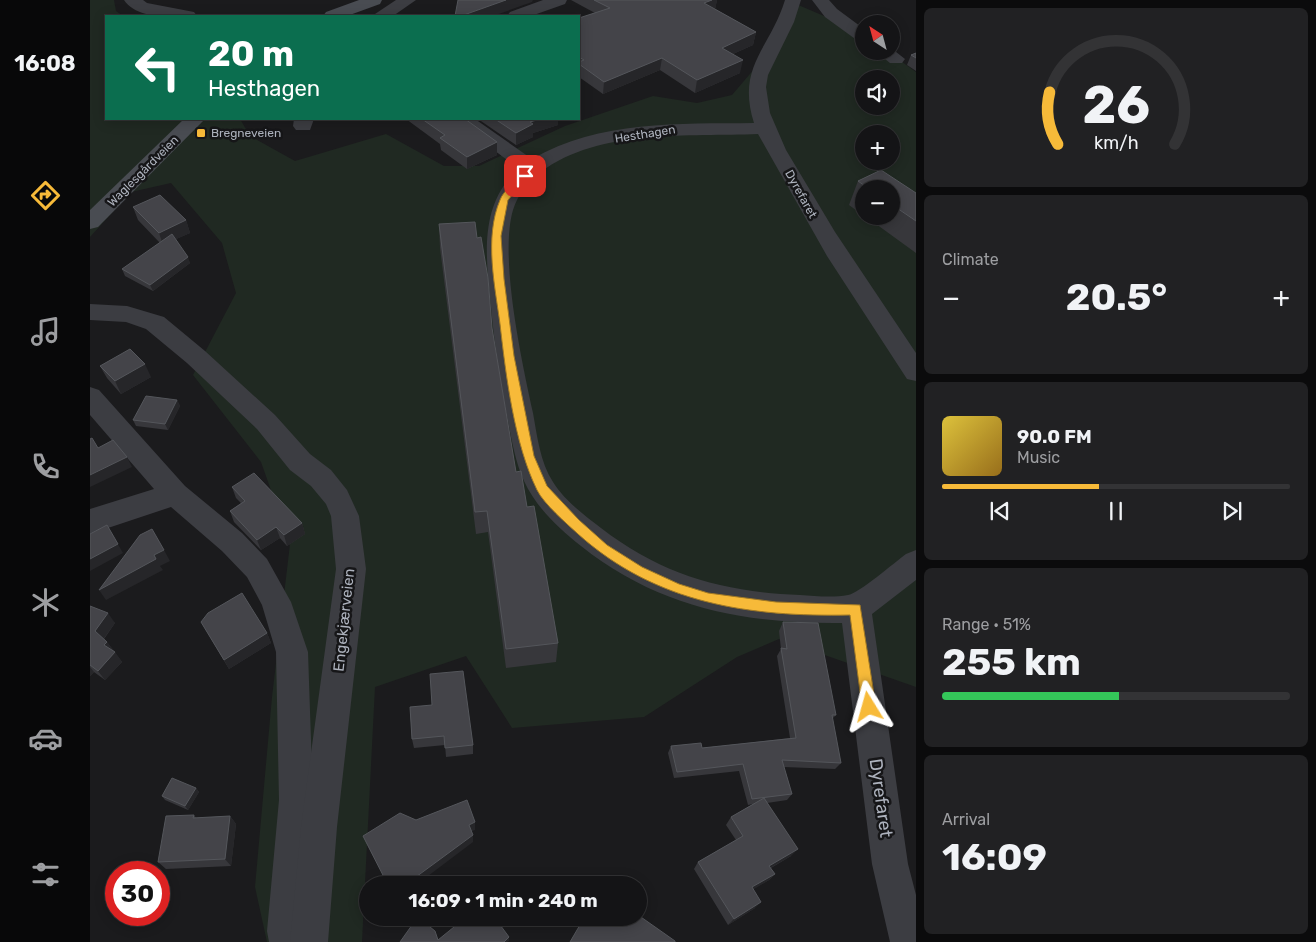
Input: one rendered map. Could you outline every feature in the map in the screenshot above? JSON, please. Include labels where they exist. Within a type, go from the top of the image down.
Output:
[{"type":"main road","points":[[335,15],[374,0]]},
{"type":"main road","name":"Waglesgårdveien","points":[[90,222],[194,120]]},
{"type":"street","points":[[132,0],[142,7],[183,15]]},
{"type":"street","points":[[383,15],[408,0]]},
{"type":"street","points":[[519,15],[559,0]]},
{"type":"street","name":"Dyrefaret","points":[[793,0],[783,27],[764,61],[757,86],[759,107],[765,128],[829,242],[863,296],[916,372]]},
{"type":"street","points":[[820,0],[831,13],[855,31]]},
{"type":"street","points":[[464,120],[532,168]]},
{"type":"street","name":"Hesthagen","points":[[765,128],[684,128],[647,132],[599,141],[570,149],[532,168],[504,200],[497,236],[499,279],[508,356],[528,456],[543,489],[575,524],[602,548],[638,571],[677,589],[708,598],[776,607],[817,610],[856,609]]},
{"type":"street","name":"Engekjærveien","points":[[90,312],[126,314],[155,324],[196,357],[266,422],[300,462],[321,478],[337,498],[345,516],[351,569],[320,827],[309,942]]},
{"type":"street","points":[[90,397],[175,494],[232,542],[257,568],[276,602],[292,652],[296,800],[286,931],[288,942]]},
{"type":"street","points":[[90,522],[175,494]]},
{"type":"street","points":[[856,609],[916,563]]},
{"type":"street","name":"Dyrefaret","points":[[856,609],[890,864],[909,942]]},
{"type":"shaded area","points":[[90,0],[114,0],[116,11],[122,15],[105,15],[105,120],[241,120],[250,136],[295,161],[386,134],[444,166],[479,166],[565,126],[653,96],[697,103],[732,95],[772,48],[796,4],[855,29],[855,60],[899,60],[916,72],[916,687],[779,639],[737,657],[644,717],[512,728],[466,656],[375,687],[365,876],[359,876],[359,926],[363,926],[362,942],[267,942],[255,887],[272,697],[290,544],[261,462],[193,375],[236,293],[222,243],[171,183],[131,192],[90,237]]},
{"type":"building","points":[[458,0],[506,0],[464,15],[455,15]]},
{"type":"building","points":[[594,0],[712,0],[704,3],[756,32],[722,48],[743,60],[697,80],[662,58],[604,82],[580,65],[580,62],[584,60],[580,58],[580,18],[610,8]]},
{"type":"building","points":[[423,120],[466,120],[497,142],[467,157],[440,138],[445,135]]},
{"type":"building","points":[[496,120],[537,120],[530,122],[533,124],[516,133]]},
{"type":"building","points":[[881,170],[896,180],[860,180]]},
{"type":"building","points":[[900,182],[916,193],[916,221],[900,210]]},
{"type":"building","points":[[160,195],[186,220],[159,233],[133,207]]},
{"type":"building","points":[[475,222],[477,238],[481,237],[488,278],[492,328],[516,472],[521,471],[527,507],[534,506],[558,643],[506,649],[487,511],[475,512],[439,224]]},
{"type":"building","points":[[172,234],[188,257],[150,285],[122,269]]},
{"type":"building","points":[[130,349],[145,364],[115,381],[100,366]]},
{"type":"building","points":[[146,396],[177,400],[165,424],[133,420]]},
{"type":"building","points":[[92,438],[98,448],[113,440],[127,457],[90,475],[90,439]]},
{"type":"building","points":[[254,473],[302,523],[284,535],[276,527],[257,540],[230,511],[245,501],[232,487]]},
{"type":"building","points":[[107,525],[118,544],[90,559],[90,534]]},
{"type":"building","points":[[152,529],[164,550],[154,555],[156,559],[99,590],[140,535]]},
{"type":"building","points":[[242,593],[267,633],[224,660],[201,622],[208,613]]},
{"type":"building","points":[[90,606],[108,613],[95,631],[107,642],[104,645],[115,652],[98,671],[90,665]]},
{"type":"building","points":[[783,622],[818,623],[836,715],[832,715],[841,763],[782,760],[792,794],[752,799],[743,764],[677,772],[671,746],[701,743],[702,748],[796,738],[781,648],[787,649]]},
{"type":"building","points":[[463,671],[473,745],[445,748],[444,736],[412,739],[410,707],[432,705],[430,674]]},
{"type":"building","points":[[172,778],[196,788],[185,806],[162,796]]},
{"type":"building","points":[[764,798],[798,849],[769,866],[775,874],[752,887],[761,902],[734,919],[698,862],[743,836],[731,817]]},
{"type":"building","points":[[467,800],[475,822],[469,825],[473,835],[417,876],[383,876],[363,836],[400,813],[416,820]]},
{"type":"building","points":[[194,815],[193,818],[230,816],[225,859],[158,861],[166,816]]},
{"type":"building","points":[[647,921],[675,941],[675,942],[570,942],[579,926],[647,926]]},
{"type":"building","points":[[411,926],[429,926],[435,931],[438,940],[455,926],[501,926],[509,937],[504,942],[400,942]]},
{"type":"place","name":"Bregneveien","points":[[201,133]]},
{"type":"route","points":[[525,176],[504,200],[497,236],[499,279],[508,356],[528,456],[543,489],[575,524],[602,548],[638,571],[677,589],[708,598],[776,607],[817,610],[856,609],[869,707]]}]
